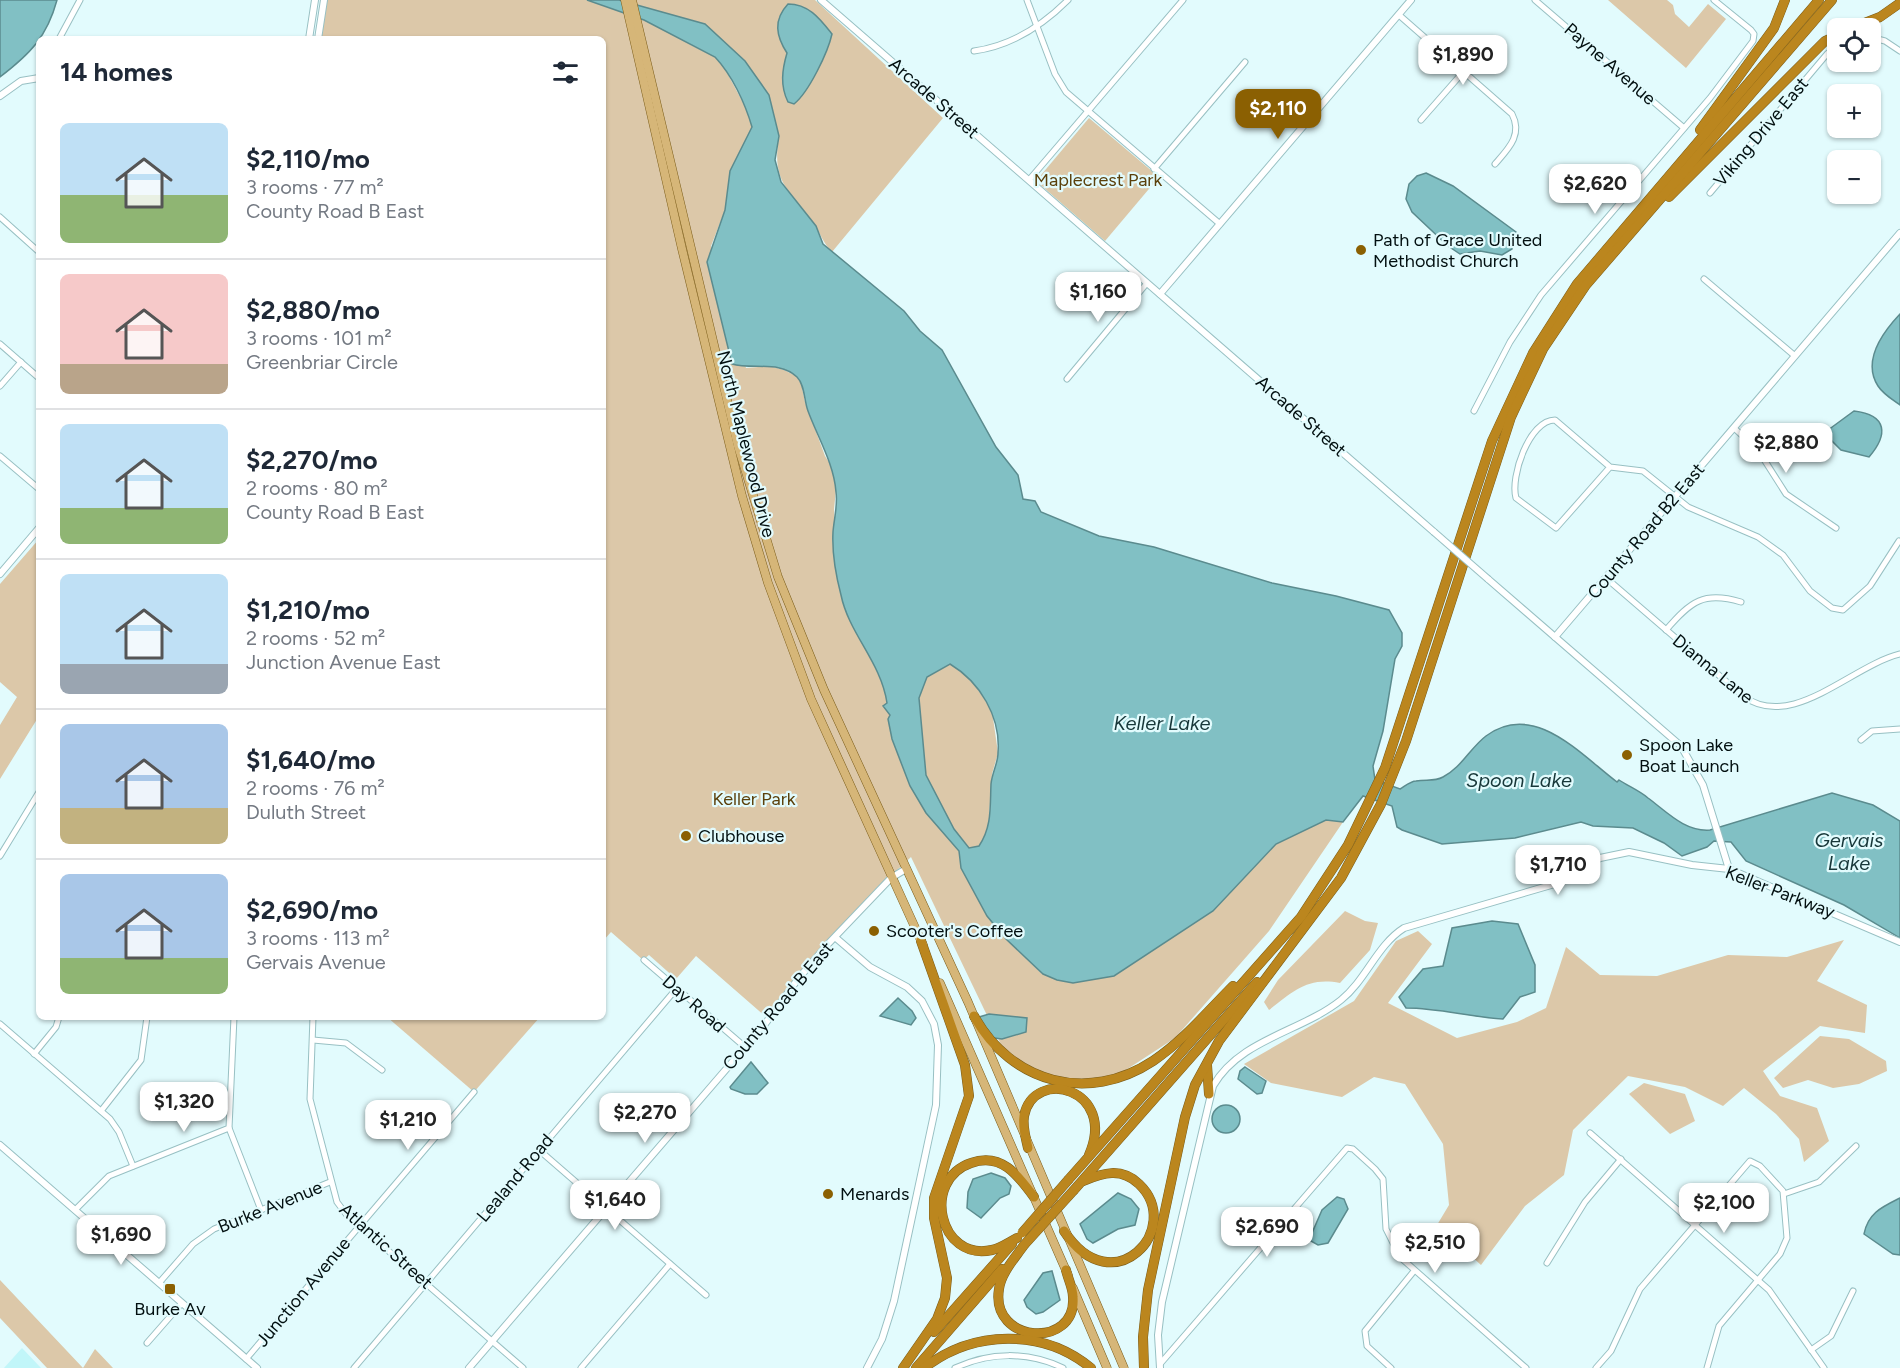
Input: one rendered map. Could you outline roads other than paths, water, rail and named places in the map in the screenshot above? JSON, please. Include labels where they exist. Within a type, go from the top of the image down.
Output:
[{"type":"highway","points":[[1657,189],[1774,28],[1785,0]]},
{"type":"highway","points":[[1144,1368],[1143,1337],[1148,1290],[1185,1117],[1195,1084],[1209,1057],[1317,912],[1352,859],[1376,814],[1492,441],[1517,384],[1545,333],[1577,284],[1819,0]]},
{"type":"highway","points":[[916,1368],[1070,1179],[1285,937],[1331,873],[1390,770],[1511,417],[1553,333],[1578,294],[1832,0]]},
{"type":"highway","points":[[1877,18],[1897,4]]},
{"type":"highway","points":[[1616,250],[1827,40]]},
{"type":"highway","points":[[903,1368],[1021,1239],[1074,1190],[1317,912]]},
{"type":"highway","points":[[974,1016],[997,1049],[1029,1072],[1075,1083],[1114,1078],[1138,1069],[1164,1053],[1285,937]]},
{"type":"highway","points":[[903,1368],[937,1319],[945,1298],[947,1278],[934,1218],[934,1198],[969,1096],[968,1075],[921,941]]},
{"type":"highway","points":[[1209,1057],[1206,1072],[1209,1094]]},
{"type":"highway","points":[[1028,1148],[1023,1120],[1031,1101],[1048,1091],[1070,1091],[1088,1102],[1095,1121],[1094,1140],[1083,1165]]},
{"type":"highway","points":[[1021,1239],[985,1251],[970,1248],[956,1241],[946,1228],[941,1214],[944,1189],[952,1175],[965,1165],[991,1161],[1014,1171],[1034,1197]]},
{"type":"highway","points":[[1064,1231],[1082,1252],[1107,1262],[1123,1260],[1137,1253],[1151,1232],[1153,1216],[1150,1200],[1136,1181],[1114,1172],[1081,1181]]},
{"type":"highway","points":[[1021,1239],[999,1289],[1001,1311],[1017,1329],[1038,1334],[1052,1330],[1064,1322],[1070,1311],[1073,1296],[1066,1270]]},
{"type":"highway","points":[[924,1368],[943,1355],[968,1344],[1008,1338],[1052,1346],[1091,1368]]},
{"type":"main road","name":"North Maplewood Drive","points":[[625,0],[680,241],[754,539],[799,669],[985,1083],[1107,1368]]},
{"type":"main road","name":"North Maplewood Drive","points":[[632,0],[738,446],[762,531],[804,646],[974,1016],[1028,1148],[1124,1368]]},
{"type":"street","points":[[61,36],[80,0]]},
{"type":"street","points":[[309,36],[315,0]]},
{"type":"street","points":[[318,36],[324,0]]},
{"type":"street","name":"Arcade Street","points":[[821,0],[1681,746],[1703,785],[1729,869]]},
{"type":"street","points":[[1027,0],[1060,83],[1087,112],[1220,224]]},
{"type":"street","points":[[974,51],[1003,44],[1037,26],[1068,0]]},
{"type":"street","points":[[1029,180],[1183,0]]},
{"type":"street","points":[[1160,294],[1411,0]]},
{"type":"street","name":"Payne Avenue","points":[[1535,0],[1684,128]]},
{"type":"street","points":[[1474,411],[1510,342],[1541,296],[1684,128],[1753,41],[1754,34],[1714,0]]},
{"type":"street","points":[[1399,15],[1507,109],[1515,120],[1516,132],[1513,143],[1495,164]]},
{"type":"street","points":[[1881,40],[1900,51]]},
{"type":"street","name":"Viking Drive East","points":[[1710,194],[1827,54]]},
{"type":"street","points":[[1154,169],[1245,62]]},
{"type":"street","points":[[1421,120],[1464,71]]},
{"type":"street","points":[[0,96],[21,81],[36,78]]},
{"type":"street","points":[[0,218],[36,249]]},
{"type":"street","name":"County Road B2 East","points":[[1555,637],[1900,233]]},
{"type":"street","points":[[1704,279],[1795,356]]},
{"type":"street","points":[[1067,379],[1147,282]]},
{"type":"street","points":[[0,344],[36,375]]},
{"type":"street","points":[[0,386],[21,362]]},
{"type":"street","points":[[1610,466],[1556,528],[1551,528],[1516,498],[1515,480],[1532,432],[1539,425],[1555,420],[1610,466],[1642,471],[1688,507],[1758,537],[1783,555],[1810,591],[1832,608],[1843,610],[1870,586],[1899,541]]},
{"type":"street","points":[[1734,428],[1758,450],[1786,494],[1836,528]]},
{"type":"street","points":[[0,456],[36,486]]},
{"type":"street","points":[[0,574],[36,532]]},
{"type":"street","name":"Dianna Lane","points":[[1606,578],[1743,696],[1758,705],[1774,708],[1797,703],[1900,654]]},
{"type":"street","points":[[1666,630],[1688,606],[1703,599],[1721,596],[1742,602]]},
{"type":"street","points":[[1861,740],[1872,731],[1899,731]]},
{"type":"street","points":[[0,856],[36,797]]},
{"type":"street","name":"Keller Parkway","points":[[1160,1366],[1158,1335],[1162,1302],[1209,1094],[1225,1068],[1248,1051],[1337,1003],[1360,981],[1391,937],[1412,924],[1558,883],[1600,858],[1620,853],[1729,869],[1900,942]]},
{"type":"street","name":"County Road B East","points":[[469,1368],[745,1047],[798,979],[891,878],[906,869]]},
{"type":"street","points":[[836,938],[870,967],[899,982],[922,1001],[934,1024],[938,1045],[936,1105],[894,1301],[882,1339],[867,1368]]},
{"type":"street","name":"Day Road","points":[[644,960],[745,1047]]},
{"type":"street","name":"Lealand Road","points":[[354,1368],[677,988]]},
{"type":"street","points":[[34,1054],[56,1027],[58,1020]]},
{"type":"street","points":[[101,1111],[141,1060],[147,1020]]},
{"type":"street","points":[[234,1020],[229,1128],[261,1210]]},
{"type":"street","name":"Atlantic Street","points":[[313,1020],[310,1099],[330,1182],[341,1209],[523,1368]]},
{"type":"street","points":[[0,1024],[115,1124],[133,1166]]},
{"type":"street","points":[[313,1040],[339,1042],[353,1046],[382,1070]]},
{"type":"street","name":"Junction Avenue","points":[[246,1359],[474,1092]]},
{"type":"street","points":[[75,1210],[102,1181],[133,1166],[229,1128]]},
{"type":"street","points":[[1590,1133],[1758,1279],[1779,1301],[1824,1368]]},
{"type":"street","points":[[0,1145],[257,1368]]},
{"type":"street","points":[[1784,1194],[1820,1182],[1856,1146]]},
{"type":"street","points":[[1160,1366],[1347,1148],[1353,1149],[1376,1169],[1384,1185],[1384,1220],[1389,1238],[1400,1257],[1527,1368]]},
{"type":"street","points":[[539,1150],[706,1295]]},
{"type":"street","points":[[1547,1263],[1585,1202],[1621,1159]]},
{"type":"street","points":[[1596,1368],[1611,1351],[1640,1289],[1750,1161],[1776,1180],[1784,1194],[1787,1238],[1780,1254],[1719,1326],[1707,1368]]},
{"type":"street","name":"Burke Avenue","points":[[159,1283],[203,1236],[330,1182]]},
{"type":"street","points":[[582,1368],[670,1264]]},
{"type":"street","points":[[1392,1368],[1371,1350],[1364,1337],[1366,1327],[1414,1271]]},
{"type":"street","points":[[1811,1350],[1831,1336],[1853,1291]]},
{"type":"street","points":[[147,1343],[182,1303]]},
{"type":"street","points":[[955,1368],[977,1359],[1008,1355],[1035,1358],[1063,1368]]},
{"type":"water","points":[[0,0],[57,0],[42,35],[36,36],[36,44],[0,77]]},
{"type":"water","name":"Keller Lake","points":[[587,0],[619,0],[705,24],[745,61],[769,95],[779,136],[775,160],[781,182],[816,226],[823,244],[904,311],[920,331],[942,350],[996,447],[1018,475],[1023,499],[1035,501],[1041,512],[1099,536],[1154,547],[1272,583],[1389,610],[1402,633],[1402,646],[1395,659],[1383,731],[1373,766],[1375,780],[1400,789],[1414,781],[1440,779],[1455,768],[1486,736],[1504,727],[1522,724],[1556,735],[1617,782],[1619,780],[1641,793],[1669,815],[1692,828],[1710,830],[1832,793],[1873,805],[1900,821],[1900,938],[1844,905],[1746,861],[1731,842],[1714,841],[1707,847],[1682,856],[1664,843],[1633,828],[1593,826],[1581,822],[1515,838],[1442,844],[1397,827],[1392,806],[1363,796],[1343,822],[1326,820],[1276,844],[1213,911],[1114,976],[1073,983],[1043,974],[1006,939],[987,916],[961,868],[959,851],[926,813],[910,786],[892,739],[888,719],[890,715],[883,706],[887,703],[884,688],[851,623],[841,595],[833,547],[837,502],[835,482],[829,461],[808,411],[800,380],[790,372],[774,367],[732,364],[707,262],[725,210],[730,171],[752,127],[746,108],[732,81],[715,57],[644,20]],"holes":[[[950,664],[971,680],[986,702],[996,726],[998,740],[998,757],[991,784],[986,832],[979,846],[969,848],[954,829],[926,775],[919,698],[927,677]]]},
{"type":"water","points":[[788,4],[808,10],[832,34],[817,71],[806,91],[794,104],[788,102],[784,90],[783,72],[787,53],[780,40],[778,28],[780,16]]},
{"type":"water","points":[[1426,173],[1453,186],[1516,232],[1512,249],[1502,255],[1480,251],[1460,254],[1448,246],[1412,212],[1406,199],[1409,184],[1417,176]]},
{"type":"water","points":[[1900,314],[1900,405],[1880,389],[1872,367],[1873,357],[1881,338]]},
{"type":"water","points":[[1854,411],[1873,417],[1881,427],[1882,434],[1869,457],[1841,450],[1824,433]]},
{"type":"water","points":[[1492,921],[1518,924],[1535,965],[1535,992],[1520,997],[1503,1019],[1431,1009],[1406,1008],[1399,997],[1423,969],[1443,966],[1452,928]]},
{"type":"water","points":[[898,998],[916,1018],[911,1025],[880,1016]]},
{"type":"water","points":[[989,1014],[1027,1018],[1026,1032],[1002,1039],[987,1037],[979,1017]]},
{"type":"water","points":[[751,1062],[768,1083],[757,1094],[745,1094],[731,1089],[730,1087]]},
{"type":"water","points":[[1245,1067],[1266,1081],[1262,1093],[1257,1094],[1238,1079],[1240,1071]]},
{"type":"water","points":[[1226,1105],[1236,1109],[1240,1119],[1236,1129],[1226,1133],[1216,1129],[1212,1119],[1216,1109]]},
{"type":"water","points":[[991,1173],[1005,1178],[1011,1186],[1009,1194],[1000,1198],[981,1218],[967,1208],[968,1192],[973,1179]]},
{"type":"water","points":[[1118,1193],[1131,1199],[1139,1209],[1135,1225],[1118,1229],[1093,1243],[1087,1239],[1080,1224]]},
{"type":"water","points":[[1337,1197],[1344,1199],[1348,1209],[1328,1243],[1318,1245],[1309,1240],[1322,1210]]},
{"type":"water","points":[[1900,1198],[1900,1255],[1893,1254],[1864,1234],[1872,1216]]},
{"type":"water","points":[[1052,1271],[1060,1300],[1036,1314],[1027,1307],[1024,1300],[1043,1273]]},
{"type":"place","name":"Path of Grace United Methodist Church","points":[[1361,250]]},
{"type":"place","name":"Spoon Lake Boat Launch","points":[[1627,755]]},
{"type":"place","name":"Clubhouse","points":[[686,836]]},
{"type":"place","name":"Scooter's Coffee","points":[[874,931]]},
{"type":"place","name":"Menards","points":[[828,1194]]},
{"type":"place","name":"Burke Av","points":[[170,1289]]},
{"type":"park label","name":"Maplecrest Park","points":[[1098,180]]},
{"type":"park label","name":"Keller Park","points":[[754,799]]},
{"type":"water label","name":"Spoon Lake","points":[[1519,780]]},
{"type":"water label","name":"Gervais Lake","points":[[1849,852]]}]
